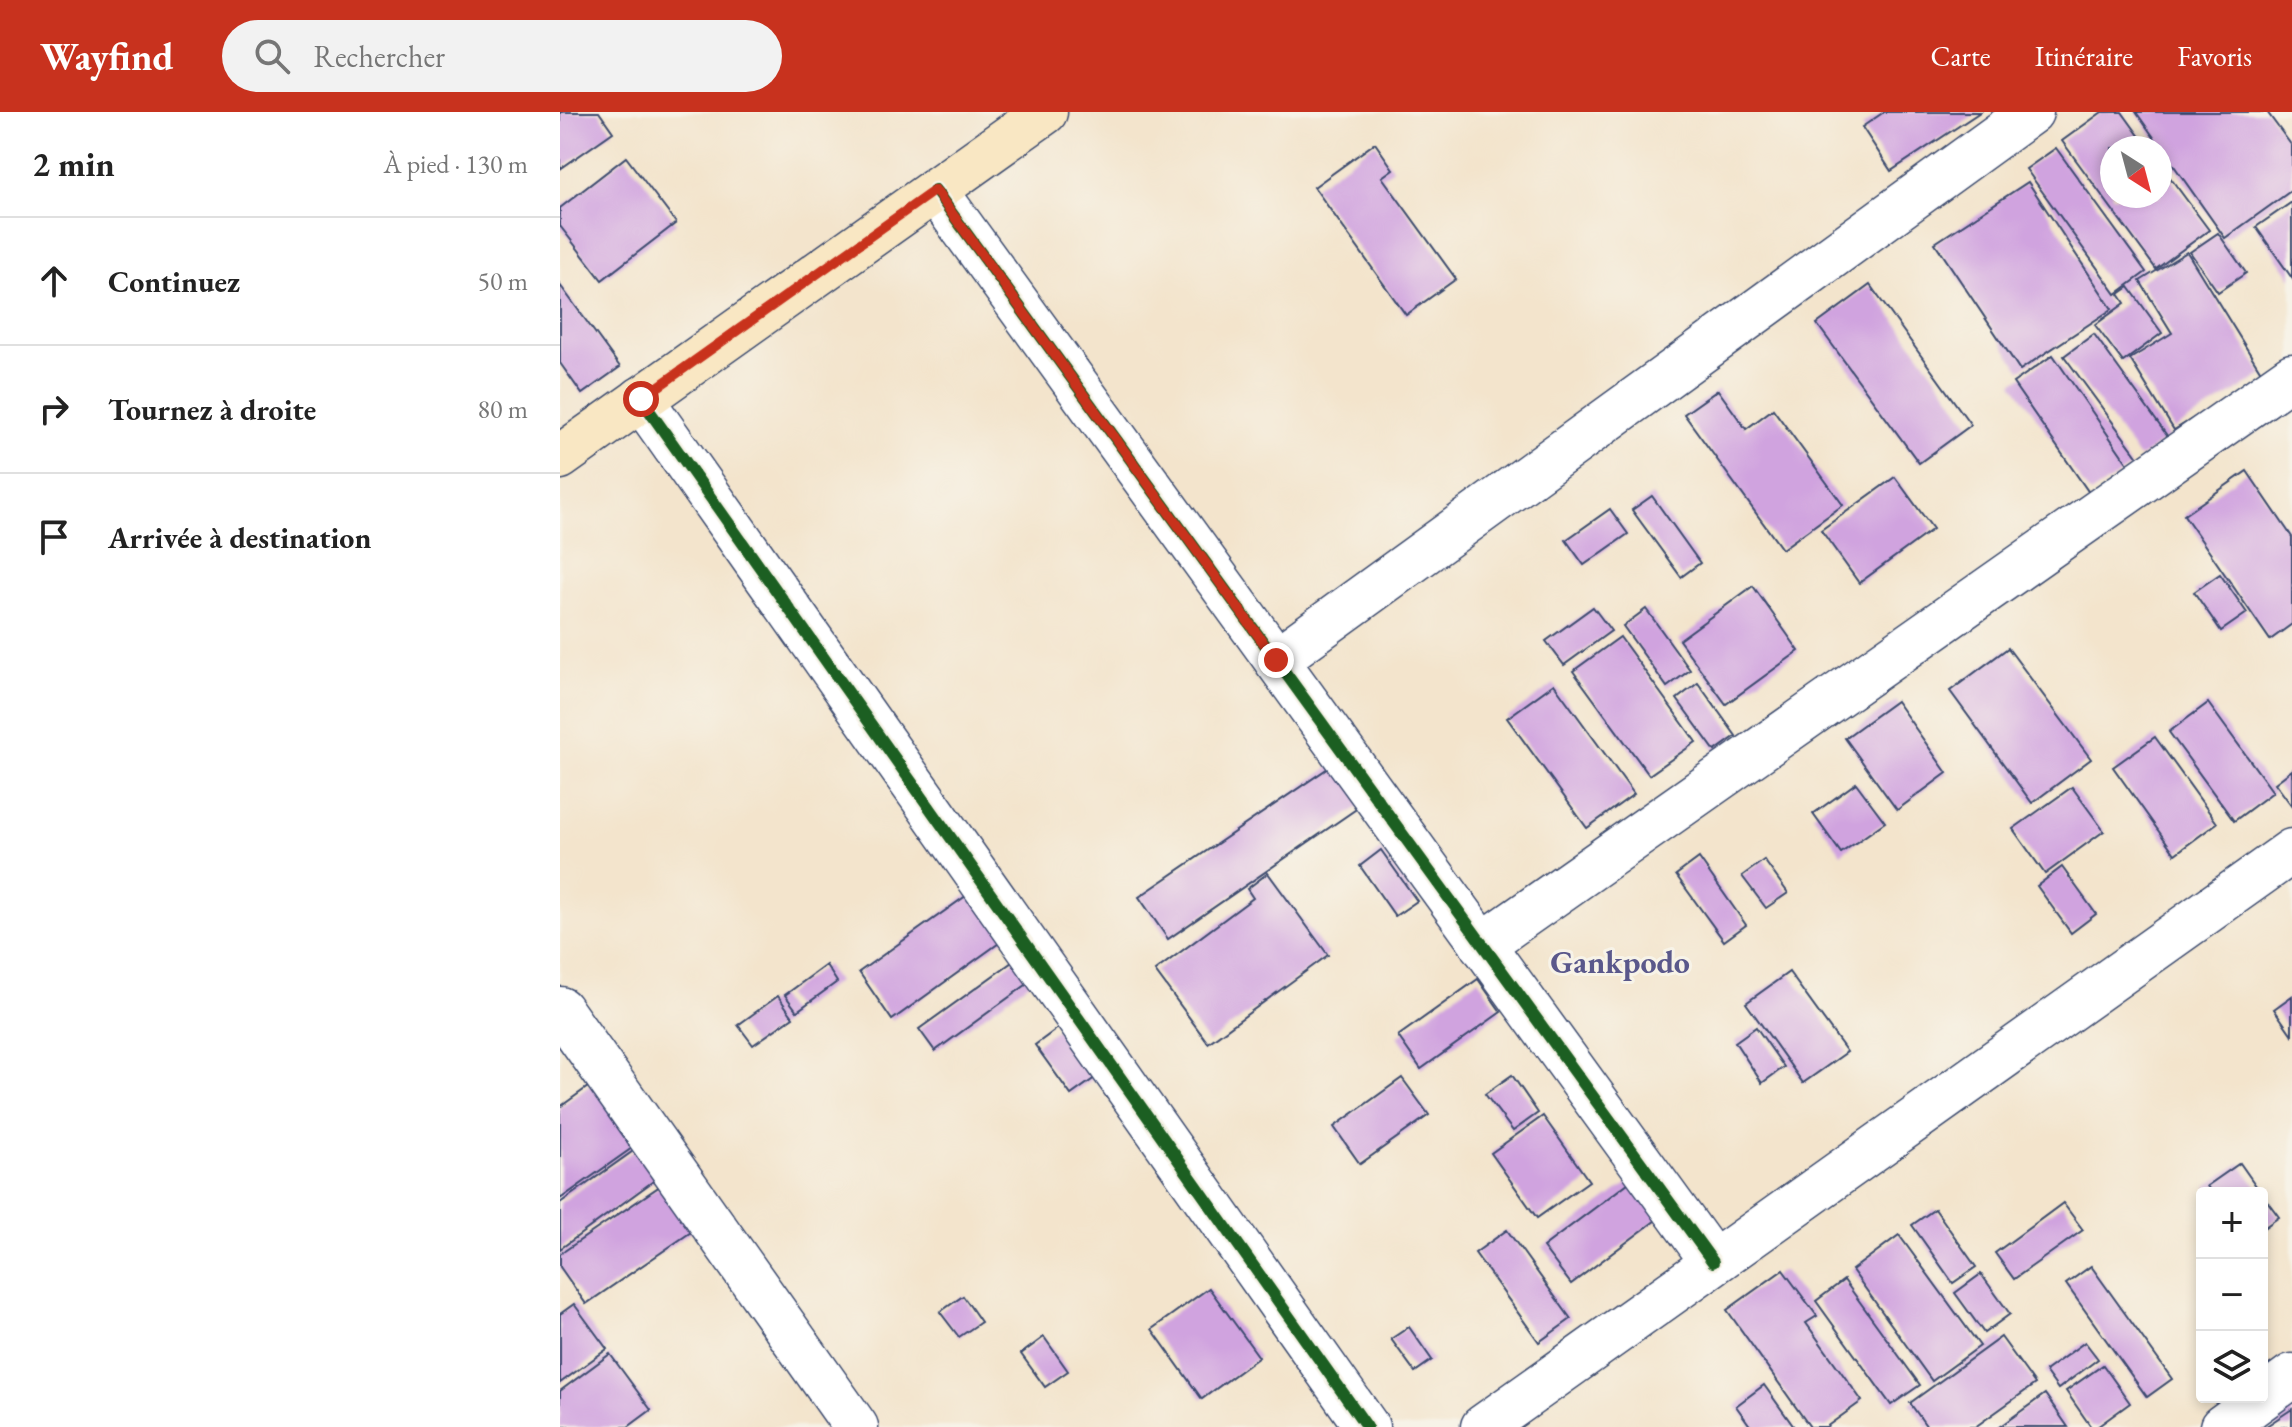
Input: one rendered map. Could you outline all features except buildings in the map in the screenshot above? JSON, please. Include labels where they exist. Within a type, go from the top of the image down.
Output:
[{"type":"street","points":[[560,457],[1045,112]]},
{"type":"street","points":[[1276,660],[2031,112]]},
{"type":"street","points":[[935,190],[1713,1262]]},
{"type":"street","points":[[1482,945],[2292,376]]},
{"type":"street","points":[[641,399],[1367,1427]]},
{"type":"street","points":[[1483,1427],[2292,851]]},
{"type":"street","points":[[560,1009],[856,1427]]},
{"type":"street","points":[[2222,1427],[2292,1376]]},
{"type":"cycle path","points":[[935,190],[1713,1262]]},
{"type":"cycle path","points":[[641,399],[1367,1427]]},
{"type":"district","name":"Gankpodo","points":[[1620,962]]},
{"type":"route","points":[[641,399],[935,190],[1276,660]]}]
